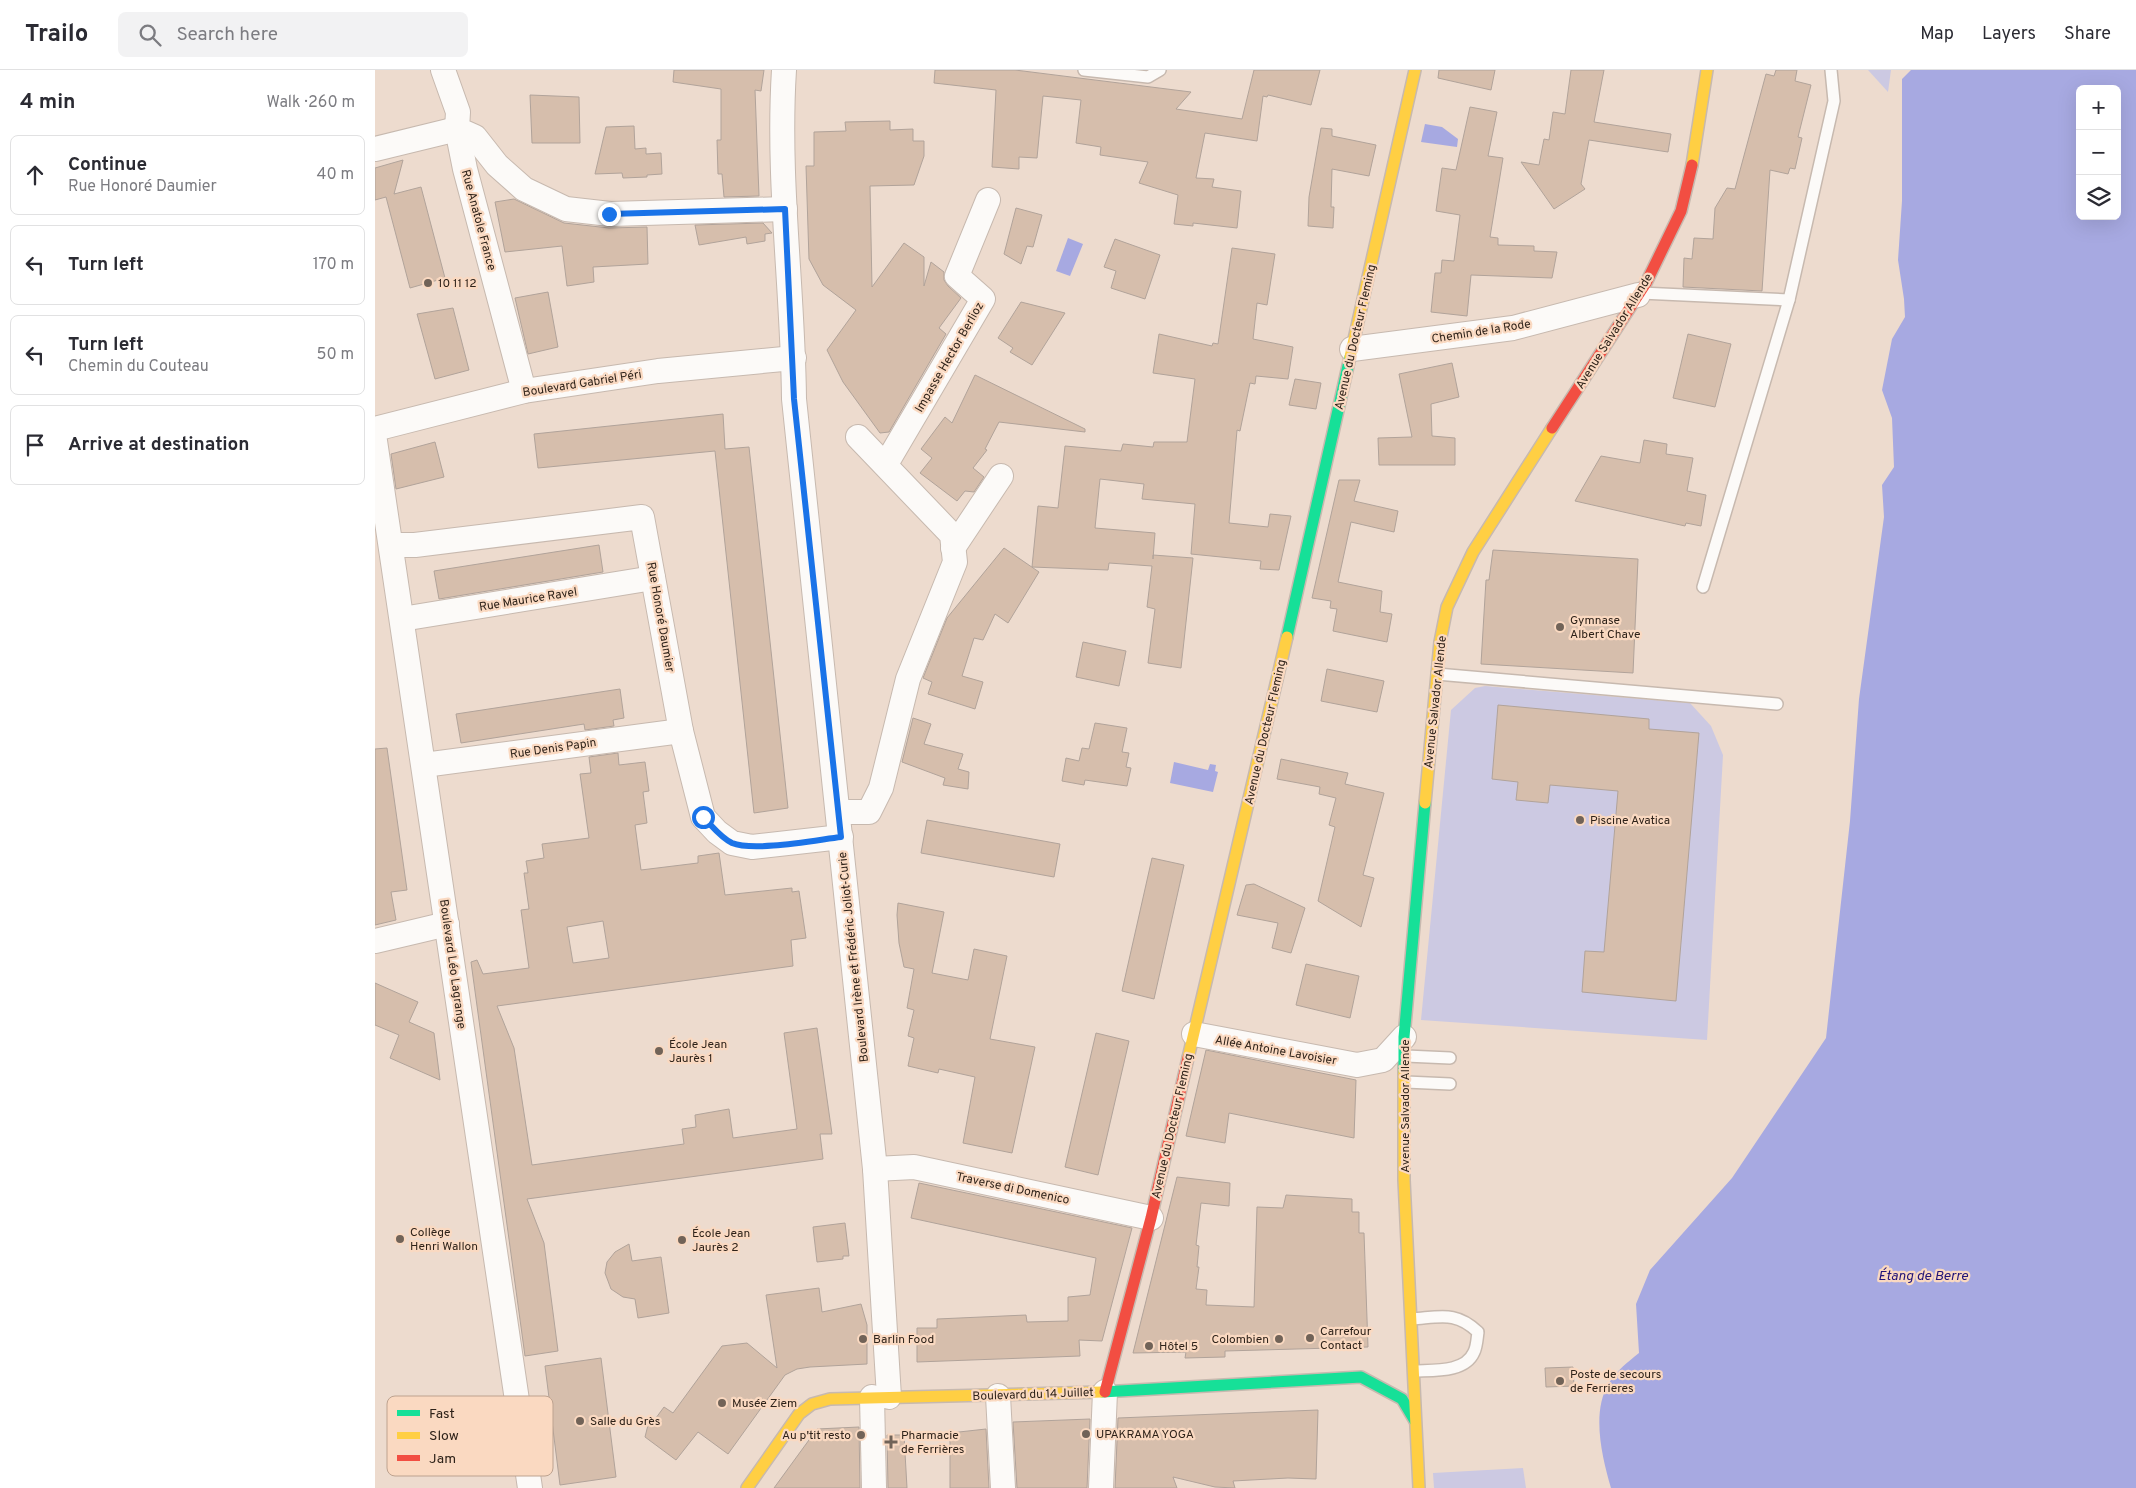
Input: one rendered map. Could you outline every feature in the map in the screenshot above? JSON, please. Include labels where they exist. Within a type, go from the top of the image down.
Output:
[{"type":"main road","name":"Avenue du Docteur Fleming","points":[[1105,1392],[1151,1218],[1262,748],[1415,70]]},
{"type":"main road","name":"Avenue Salvador Allende","points":[[1419,1488],[1415,1421],[1409,1372],[1412,1319],[1404,1180],[1405,1047],[1435,674],[1447,607],[1473,552],[1639,294],[1681,210],[1697,144],[1707,70]]},
{"type":"main road","name":"Boulevard du 14 Juillet","points":[[747,1488],[799,1414],[812,1404],[830,1400],[880,1397],[998,1396],[1105,1392],[1318,1381],[1385,1374]]},
{"type":"main road","points":[[1361,1377],[1402,1399],[1415,1421]]},
{"type":"street","name":"Rue Anatole France","points":[[443,70],[458,112],[457,129],[465,169],[524,392]]},
{"type":"street","name":"Boulevard Irène et Frédéric Joliot-Curie","points":[[784,70],[781,114],[785,249],[794,358],[794,399],[839,812],[875,1169],[880,1397],[874,1488]]},
{"type":"street","points":[[375,149],[457,129],[475,137],[497,165],[523,189],[566,209],[609,214],[785,209]]},
{"type":"street","name":"Impasse Hector Berlioz","points":[[886,464],[983,299],[957,276],[988,200]]},
{"type":"street","name":"Chemin de la Rode","points":[[1352,350],[1513,328],[1639,294]]},
{"type":"street","name":"Boulevard Gabriel Péri","points":[[375,429],[524,392],[659,371],[794,358]]},
{"type":"street","points":[[839,812],[869,812],[881,788],[908,679],[955,562],[952,534],[858,437]]},
{"type":"street","name":"Boulevard Léo Lagrange","points":[[375,441],[516,1396]]},
{"type":"street","points":[[953,548],[1001,476]]},
{"type":"street","name":"Rue Honoré Daumier","points":[[391,545],[415,545],[642,517],[681,731],[703,817],[717,832],[732,843],[752,847],[841,837]]},
{"type":"street","name":"Rue Maurice Ravel","points":[[402,619],[653,578]]},
{"type":"street","name":"Rue Denis Papin","points":[[424,765],[681,731]]},
{"type":"street","points":[[375,941],[447,924]]},
{"type":"street","name":"Allée Antoine Lavoisier","points":[[1194,1034],[1357,1065],[1406,1082]]},
{"type":"street","name":"Allée Antoine Lavoisier","points":[[1357,1065],[1383,1060],[1405,1047]]},
{"type":"street","name":"Traverse di Domenico","points":[[875,1169],[914,1167],[1151,1218]]},
{"type":"street","points":[[1101,1488],[1105,1392]]},
{"type":"street","points":[[998,1396],[1003,1488]]},
{"type":"lane","points":[[1084,70],[1148,77],[1160,70]]},
{"type":"lane","points":[[1703,587],[1789,300],[1834,101],[1831,70]]},
{"type":"lane","points":[[1639,294],[1789,300]]},
{"type":"lane","points":[[1435,674],[1777,704]]},
{"type":"lane","points":[[1405,1047],[1450,1058]]},
{"type":"lane","points":[[1406,1082],[1450,1084]]},
{"type":"lane","points":[[1409,1372],[1445,1370],[1465,1363],[1474,1352],[1478,1332],[1467,1322],[1454,1317],[1412,1319]]},
{"type":"shaded area","points":[[1868,70],[1891,70],[1888,92]]},
{"type":"shaded area","name":"Piscine Avatica","points":[[1485,686],[1690,703],[1711,726],[1723,755],[1707,1040],[1421,1020],[1451,710],[1475,688]]},
{"type":"shaded area","points":[[1523,1468],[1526,1488],[1434,1488],[1433,1473]]},
{"type":"water","name":"Étang de Berre","points":[[1911,70],[2136,70],[2136,1488],[1611,1488],[1604,1463],[1600,1435],[1600,1407],[1612,1378],[1639,1353],[1636,1304],[1650,1270],[1732,1178],[1826,1038],[1850,821],[1859,699],[1884,517],[1882,485],[1894,467],[1892,418],[1882,390],[1892,339],[1905,317],[1898,260],[1902,201],[1902,79]]},
{"type":"water","points":[[1425,124],[1442,127],[1458,139],[1457,147],[1421,142]]},
{"type":"water","points":[[1068,238],[1083,244],[1070,276],[1056,271]]},
{"type":"water","points":[[1174,762],[1208,770],[1210,764],[1216,765],[1215,771],[1218,772],[1213,792],[1170,783]]},
{"type":"building","points":[[674,70],[764,70],[761,91],[755,90],[759,196],[724,197],[722,174],[718,174],[717,140],[721,140],[721,89],[673,82]]},
{"type":"building","points":[[935,70],[1015,70],[1191,92],[1176,109],[1242,119],[1254,70],[1320,70],[1311,105],[1268,95],[1267,97],[1263,96],[1257,141],[1205,133],[1196,178],[1214,179],[1212,187],[1241,191],[1237,228],[1193,223],[1193,226],[1174,224],[1178,195],[1139,183],[1148,162],[1100,155],[1101,147],[1076,143],[1081,100],[1043,96],[1037,158],[1019,157],[1019,169],[992,167],[996,90],[934,83]]},
{"type":"building","points":[[1439,70],[1495,70],[1491,90],[1438,78]]},
{"type":"building","points":[[1571,70],[1604,70],[1594,122],[1671,134],[1668,152],[1589,140],[1581,184],[1585,189],[1554,209],[1521,162],[1539,165],[1544,139],[1549,140],[1553,112],[1565,114]]},
{"type":"building","points":[[1776,70],[1797,70],[1795,81],[1811,85],[1798,137],[1802,138],[1795,169],[1790,168],[1788,174],[1770,170],[1762,291],[1683,287],[1684,258],[1692,259],[1694,238],[1713,239],[1715,208],[1727,188],[1735,189],[1766,74],[1774,76]]},
{"type":"building","points":[[530,95],[579,97],[580,143],[532,143]]},
{"type":"building","points":[[1470,107],[1497,112],[1488,156],[1503,158],[1490,237],[1498,238],[1498,245],[1534,246],[1534,251],[1557,252],[1552,278],[1471,275],[1467,316],[1431,312],[1435,273],[1441,273],[1442,260],[1454,261],[1460,215],[1436,211],[1442,168],[1456,170]]},
{"type":"building","points":[[890,121],[890,130],[913,129],[913,141],[924,141],[924,156],[914,185],[870,186],[872,287],[904,243],[924,257],[924,286],[931,262],[944,272],[944,280],[961,298],[939,328],[946,334],[889,432],[880,433],[843,382],[827,350],[856,310],[823,285],[809,259],[806,166],[814,166],[814,132],[846,131],[845,122]]},
{"type":"building","points":[[634,126],[635,149],[646,148],[646,154],[661,153],[662,174],[623,178],[622,173],[595,174],[606,127]]},
{"type":"building","points":[[1321,128],[1332,129],[1332,136],[1376,145],[1369,176],[1332,169],[1331,207],[1334,207],[1333,228],[1308,226],[1309,197]]},
{"type":"building","points":[[403,160],[394,194],[421,187],[445,278],[410,288],[386,197],[375,200],[375,168]]},
{"type":"building","points":[[514,199],[564,223],[609,228],[647,227],[648,264],[593,267],[594,282],[567,286],[562,246],[505,252],[495,202]]},
{"type":"building","points":[[1016,208],[1042,215],[1033,247],[1027,246],[1021,264],[1004,254]]},
{"type":"building","points":[[763,223],[772,233],[765,234],[765,241],[747,244],[746,237],[699,245],[695,225]]},
{"type":"building","points":[[1115,239],[1160,255],[1145,299],[1111,288],[1116,271],[1104,267]]},
{"type":"building","points":[[1232,248],[1275,254],[1267,305],[1257,303],[1253,339],[1293,347],[1288,379],[1256,376],[1255,384],[1250,383],[1240,431],[1237,430],[1229,523],[1268,527],[1270,514],[1291,516],[1279,570],[1260,569],[1261,561],[1191,554],[1195,504],[1142,499],[1144,484],[1100,479],[1095,528],[1155,533],[1153,555],[1193,558],[1181,668],[1148,663],[1155,609],[1147,607],[1152,566],[1109,563],[1108,570],[1032,567],[1038,506],[1058,508],[1065,446],[1121,451],[1123,444],[1153,447],[1154,442],[1187,442],[1195,379],[1153,373],[1159,334],[1212,346],[1213,343],[1218,344]]},
{"type":"building","points":[[548,292],[558,347],[528,354],[515,298]]},
{"type":"building","points":[[1021,302],[1065,313],[1032,365],[1010,352],[1013,348],[998,338]]},
{"type":"building","points":[[453,308],[469,370],[435,379],[417,314]]},
{"type":"building","points":[[1688,334],[1731,344],[1715,407],[1673,398]]},
{"type":"building","points":[[1452,363],[1459,397],[1431,404],[1432,436],[1455,438],[1455,465],[1379,465],[1378,438],[1412,437],[1399,374]]},
{"type":"building","points":[[975,375],[1085,429],[1085,432],[999,422],[985,449],[987,450],[973,468],[984,477],[974,492],[965,491],[957,501],[920,473],[932,458],[921,449],[945,417],[952,423]]},
{"type":"building","points":[[1295,379],[1321,383],[1316,409],[1289,405]]},
{"type":"building","points":[[723,414],[725,449],[749,447],[788,808],[754,813],[715,451],[538,468],[534,434]]},
{"type":"building","points":[[1644,440],[1667,444],[1666,454],[1693,458],[1687,491],[1706,495],[1701,526],[1686,523],[1685,526],[1575,501],[1601,456],[1640,463]]},
{"type":"building","points":[[435,442],[444,477],[396,489],[391,454]]},
{"type":"building","points":[[1339,480],[1360,480],[1354,501],[1398,511],[1394,532],[1351,522],[1338,582],[1382,591],[1380,612],[1392,614],[1387,642],[1333,631],[1337,609],[1330,608],[1331,601],[1312,598]]},
{"type":"building","points":[[599,545],[603,572],[439,599],[434,571]]},
{"type":"building","points":[[1004,548],[1039,572],[1008,623],[995,614],[983,640],[974,638],[962,676],[983,682],[975,709],[928,694],[932,682],[923,678],[947,618]]},
{"type":"building","name":"Gymnase Albert Chave","points":[[1493,550],[1638,559],[1633,673],[1481,664],[1486,580],[1489,580]]},
{"type":"building","points":[[1083,642],[1126,651],[1119,686],[1076,677]]},
{"type":"building","points":[[1327,669],[1384,681],[1377,712],[1321,701]]},
{"type":"building","points":[[620,689],[624,718],[613,720],[614,726],[585,730],[584,724],[461,743],[456,714]]},
{"type":"building","points":[[1498,705],[1649,719],[1649,729],[1699,733],[1676,1001],[1582,992],[1585,951],[1604,952],[1618,791],[1550,785],[1548,803],[1516,800],[1518,782],[1492,779]]},
{"type":"building","points":[[913,718],[931,724],[924,744],[963,754],[958,769],[969,772],[968,789],[943,785],[945,778],[902,762]]},
{"type":"building","points":[[1095,723],[1127,728],[1122,752],[1129,753],[1126,767],[1131,768],[1127,786],[1085,780],[1084,785],[1062,781],[1066,758],[1079,761],[1082,748],[1089,749]]},
{"type":"building","points":[[387,748],[407,890],[391,892],[396,920],[375,925],[375,749]]},
{"type":"building","points":[[618,753],[619,765],[645,762],[649,791],[643,792],[647,823],[635,825],[641,870],[698,863],[698,856],[719,853],[725,895],[792,888],[792,892],[799,891],[806,938],[791,940],[793,966],[497,1006],[514,1048],[532,1165],[684,1144],[682,1129],[696,1127],[695,1115],[729,1109],[733,1138],[797,1129],[784,1033],[817,1028],[832,1134],[820,1134],[823,1159],[527,1199],[544,1243],[558,1351],[525,1356],[471,962],[477,960],[483,974],[529,968],[521,910],[529,909],[524,873],[528,873],[526,861],[544,858],[542,844],[589,838],[580,774],[591,773],[589,757]],"holes":[[[603,921],[609,958],[573,963],[567,927]]]},
{"type":"building","points":[[1281,759],[1348,773],[1345,784],[1384,793],[1363,875],[1374,878],[1361,927],[1318,901],[1335,827],[1329,825],[1336,798],[1319,794],[1320,787],[1277,779]]},
{"type":"building","points":[[927,820],[1060,844],[1054,877],[921,853]]},
{"type":"building","points":[[1152,858],[1184,865],[1154,999],[1122,991]]},
{"type":"building","points":[[1254,884],[1305,908],[1291,953],[1272,948],[1278,923],[1237,915],[1246,885]]},
{"type":"building","points":[[898,903],[944,912],[932,973],[968,980],[974,949],[1007,956],[990,1039],[1035,1047],[1012,1153],[963,1143],[975,1077],[939,1069],[938,1073],[908,1066],[914,1038],[908,1036],[914,1010],[907,1008],[914,969],[904,967],[899,943]]},
{"type":"building","points":[[1306,964],[1359,976],[1350,1018],[1296,1005]]},
{"type":"building","points":[[375,983],[418,1002],[409,1022],[434,1033],[440,1080],[390,1058],[399,1035],[375,1025]]},
{"type":"building","points":[[1096,1033],[1129,1041],[1098,1175],[1065,1167]]},
{"type":"building","points":[[1206,1050],[1356,1080],[1354,1138],[1229,1113],[1225,1143],[1186,1136]]},
{"type":"building","points":[[1177,1177],[1230,1183],[1229,1206],[1201,1203],[1196,1245],[1199,1246],[1197,1267],[1199,1267],[1196,1289],[1207,1290],[1206,1305],[1254,1307],[1257,1207],[1283,1208],[1286,1195],[1352,1199],[1352,1212],[1359,1212],[1359,1233],[1364,1233],[1368,1347],[1225,1351],[1225,1357],[1185,1358],[1186,1352],[1133,1353]]},
{"type":"building","points":[[919,1183],[1132,1228],[1102,1341],[1079,1340],[1080,1356],[917,1362],[917,1328],[937,1328],[937,1319],[1026,1315],[1027,1322],[1068,1321],[1068,1297],[1090,1295],[1096,1258],[911,1218]]},
{"type":"building","points":[[845,1223],[849,1256],[843,1256],[843,1259],[817,1262],[813,1227]]},
{"type":"building","points":[[629,1244],[632,1261],[661,1257],[669,1313],[638,1318],[635,1299],[623,1297],[611,1289],[605,1273],[607,1262],[615,1252]]},
{"type":"building","points":[[819,1288],[822,1312],[861,1304],[867,1325],[867,1364],[810,1367],[797,1369],[785,1375],[728,1454],[698,1432],[676,1460],[645,1437],[649,1421],[653,1422],[664,1407],[673,1413],[722,1346],[747,1343],[777,1368],[766,1295]]},
{"type":"building","name":"Salle du Grès","points":[[601,1358],[616,1477],[560,1485],[553,1429],[553,1396],[549,1396],[545,1366]]},
{"type":"building","name":"Poste de secours de Ferrieres","points":[[1573,1367],[1574,1386],[1546,1387],[1545,1368]]},
{"type":"building","points":[[1318,1410],[1316,1479],[1288,1478],[1233,1481],[1235,1488],[1215,1487],[1173,1477],[1177,1488],[1115,1488],[1118,1418]]},
{"type":"building","points":[[1090,1419],[1087,1488],[1017,1488],[1013,1422]]},
{"type":"building","points":[[859,1427],[860,1488],[774,1488],[817,1429]]},
{"type":"building","points":[[986,1429],[989,1488],[950,1488],[950,1433]]},
{"type":"building","points":[[887,1435],[904,1435],[907,1488],[888,1488]]},
{"type":"traffic: fast","points":[[1287,637],[1350,357]]},
{"type":"traffic: fast","points":[[1404,1071],[1404,1037],[1425,803]]},
{"type":"traffic: fast","points":[[1102,1392],[1361,1377],[1402,1399],[1415,1421]]},
{"type":"traffic: slow","points":[[1350,357],[1415,70]]},
{"type":"traffic: slow","points":[[1692,165],[1707,70]]},
{"type":"traffic: slow","points":[[1425,803],[1440,642],[1447,607],[1473,552],[1552,428]]},
{"type":"traffic: slow","points":[[1188,1058],[1287,637]]},
{"type":"traffic: slow","points":[[1404,1071],[1404,1180],[1419,1488]]},
{"type":"traffic: slow","points":[[747,1488],[799,1414],[812,1404],[830,1399],[1102,1392]]},
{"type":"traffic: jam","points":[[1552,428],[1646,283],[1681,211],[1692,165]]},
{"type":"traffic: jam","points":[[1105,1392],[1151,1218],[1188,1058]]},
{"type":"place","name":"10 11 12","points":[[428,283]]},
{"type":"place","name":"Gymnase Albert Chave","points":[[1560,627]]},
{"type":"place","name":"Piscine Avatica","points":[[1580,820]]},
{"type":"place","name":"École Jean Jaurès 1","points":[[659,1051]]},
{"type":"place","name":"Collège Henri Wallon","points":[[400,1239]]},
{"type":"place","name":"École Jean Jaurès 2","points":[[682,1240]]},
{"type":"place","name":"Carrefour Contact","points":[[1310,1338]]},
{"type":"place","name":"Barlin Food","points":[[863,1339]]},
{"type":"place","name":"Colombien","points":[[1279,1339]]},
{"type":"place","name":"Hôtel 5","points":[[1149,1346]]},
{"type":"place","name":"Poste de secours de Ferrieres","points":[[1560,1381]]},
{"type":"place","name":"Musée Ziem","points":[[722,1403]]},
{"type":"place","name":"Salle du Grès","points":[[580,1421]]},
{"type":"place","name":"UPAKRAMA YOGA","points":[[1086,1434]]},
{"type":"place","name":"Au p'tit resto","points":[[861,1435]]},
{"type":"place","name":"Pharmacie de Ferrières","points":[[891,1442]]},
{"type":"route","points":[[609,214],[785,209],[785,249],[794,358],[794,399],[841,837],[752,847],[732,843],[717,832],[703,817]]}]
